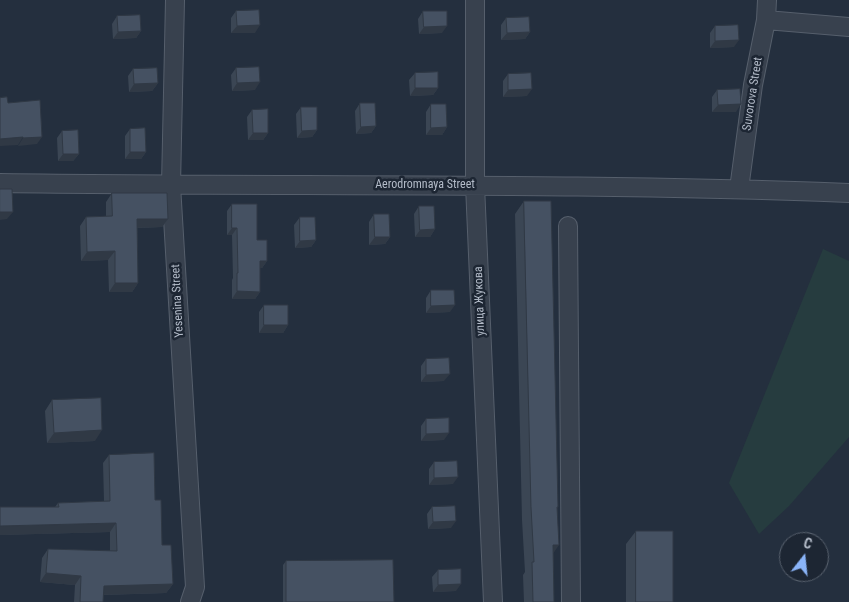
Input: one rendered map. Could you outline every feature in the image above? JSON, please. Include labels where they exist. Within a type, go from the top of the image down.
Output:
[{"type":"street","name":"Yesenina Street","points":[[175,0],[171,185],[194,587],[190,602]]},
{"type":"street","name":"улица Жукова","points":[[475,0],[475,185],[493,602]]},
{"type":"street","name":"Suvorova Street","points":[[739,188],[753,86],[766,20],[767,0]]},
{"type":"street","points":[[766,20],[849,27]]},
{"type":"street","name":"Aerodromnaya Street","points":[[0,183],[739,188],[849,193]]},
{"type":"street","points":[[568,226],[571,602]]},
{"type":"green space","points":[[823,249],[849,261],[849,437],[789,506],[759,534],[729,483]]},
{"type":"building","points":[[259,10],[260,25],[237,26],[236,11]]},
{"type":"building","points":[[423,11],[447,11],[447,26],[424,27]]},
{"type":"building","points":[[140,15],[141,31],[118,32],[117,16]]},
{"type":"building","points":[[529,17],[530,32],[507,33],[506,18]]},
{"type":"building","points":[[738,25],[739,40],[715,41],[715,26]]},
{"type":"building","points":[[259,67],[260,82],[237,83],[236,68]]},
{"type":"building","points":[[157,68],[158,83],[134,84],[133,69]]},
{"type":"building","points":[[438,72],[438,88],[415,88],[415,73]]},
{"type":"building","points":[[531,73],[532,89],[508,90],[508,74]]},
{"type":"building","points":[[740,89],[741,104],[718,105],[717,90]]},
{"type":"building","points":[[7,97],[8,103],[40,100],[42,137],[0,139],[0,98]]},
{"type":"building","points":[[360,103],[375,103],[376,126],[361,127]]},
{"type":"building","points":[[431,104],[446,104],[447,127],[431,128]]},
{"type":"building","points":[[301,107],[317,107],[317,130],[302,131]]},
{"type":"building","points":[[268,109],[268,133],[253,133],[252,110]]},
{"type":"building","points":[[145,128],[146,152],[130,152],[130,129]]},
{"type":"building","points":[[78,130],[79,154],[63,154],[62,131]]},
{"type":"building","points":[[0,189],[12,189],[13,212],[0,212]]},
{"type":"building","points":[[112,193],[167,193],[168,219],[137,219],[138,283],[115,283],[115,251],[87,252],[86,217],[112,216]]},
{"type":"building","points":[[524,201],[551,201],[559,545],[553,545],[554,602],[533,602],[532,562],[534,562]]},
{"type":"building","points":[[232,204],[257,204],[257,240],[267,240],[267,261],[260,261],[260,292],[237,291],[237,228],[232,228]]},
{"type":"building","points":[[419,206],[434,206],[435,229],[420,230]]},
{"type":"building","points":[[374,214],[389,214],[390,237],[375,237]]},
{"type":"building","points":[[300,217],[315,217],[316,240],[300,241]]},
{"type":"building","points":[[431,290],[454,290],[455,305],[431,306]]},
{"type":"building","points":[[264,305],[288,305],[288,325],[264,325]]},
{"type":"building","points":[[449,358],[450,374],[426,375],[426,359]]},
{"type":"building","points":[[101,398],[102,430],[54,433],[52,400]]},
{"type":"building","points":[[449,418],[449,433],[426,434],[426,419]]},
{"type":"building","points":[[154,453],[155,500],[161,500],[162,545],[171,545],[173,584],[104,586],[103,602],[80,602],[81,576],[46,573],[48,549],[117,551],[116,523],[0,526],[0,507],[59,507],[58,503],[110,501],[109,455]]},
{"type":"building","points":[[457,461],[458,477],[434,478],[434,462]]},
{"type":"building","points":[[455,506],[456,521],[433,522],[432,507]]},
{"type":"building","points":[[636,531],[673,531],[673,602],[636,602]]},
{"type":"building","points":[[393,560],[394,602],[286,602],[286,561]]},
{"type":"building","points":[[461,569],[461,584],[438,585],[438,570]]}]
